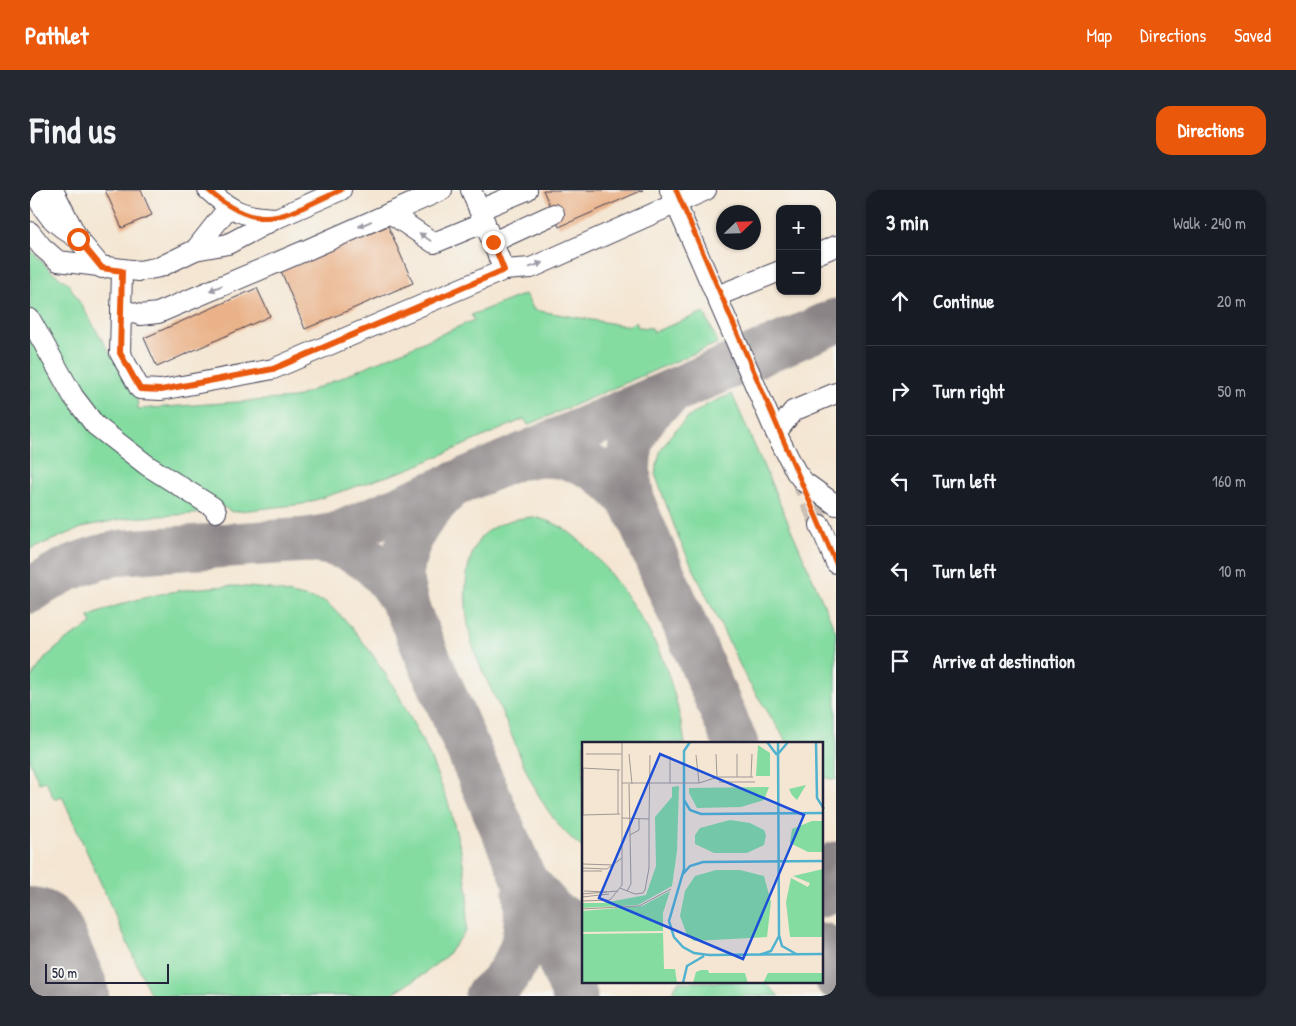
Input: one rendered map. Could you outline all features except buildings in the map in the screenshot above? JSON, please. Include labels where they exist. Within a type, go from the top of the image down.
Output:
[{"type":"street","points":[[34,190],[42,210],[57,226],[78,239],[112,269],[121,309],[120,353],[140,389],[161,390],[273,369],[504,270],[531,268],[673,196],[706,190]]},
{"type":"street","points":[[53,190],[78,239]]},
{"type":"street","points":[[68,190],[75,215],[78,239]]},
{"type":"street","points":[[30,232],[42,247],[58,261],[139,272],[160,267],[195,250],[228,244],[277,218],[341,190]]},
{"type":"street","points":[[121,309],[140,315],[158,313],[442,190]]},
{"type":"street","points":[[471,190],[504,270]]},
{"type":"street","points":[[390,213],[434,243],[527,190]]},
{"type":"street","points":[[195,250],[213,194],[250,217],[277,218]]},
{"type":"street","points":[[673,196],[776,432],[804,482],[836,505]]},
{"type":"street","points":[[493,242],[554,214]]},
{"type":"street","points":[[821,252],[836,246]]},
{"type":"street","points":[[717,296],[776,273]]},
{"type":"street","points":[[30,319],[73,396],[96,424],[148,466],[213,507],[216,512]]},
{"type":"street","points":[[776,432],[793,411],[836,393]]},
{"type":"street","points":[[820,525],[836,563]]},
{"type":"green space","points":[[30,249],[51,271],[68,283],[137,398],[138,409],[294,398],[474,320],[471,315],[525,294],[534,310],[627,326],[636,322],[638,327],[652,328],[654,332],[704,312],[718,343],[528,425],[524,419],[409,469],[303,504],[232,512],[168,475],[90,410],[60,364],[30,309]]},
{"type":"green space","points":[[30,333],[59,385],[206,513],[128,518],[87,526],[30,549]]},
{"type":"green space","points":[[732,394],[836,632],[836,780],[824,777],[824,742],[787,742],[747,680],[679,539],[655,474],[660,452],[670,436],[686,419],[708,404]]},
{"type":"green space","points":[[534,517],[558,525],[580,541],[608,571],[634,607],[662,658],[681,722],[685,742],[582,742],[582,847],[555,821],[526,771],[479,662],[469,632],[466,590],[469,563],[473,551],[479,540],[490,529],[504,522]]},
{"type":"green space","points":[[236,586],[270,589],[326,602],[350,625],[373,655],[397,692],[428,752],[448,802],[461,851],[468,894],[466,931],[446,956],[424,974],[388,996],[151,996],[62,796],[54,799],[46,781],[39,783],[30,762],[30,679],[46,657],[66,640],[92,624],[89,617],[142,598],[198,588]]},
{"type":"green space","points":[[677,984],[767,984],[779,996],[670,996]]},
{"type":"taxiway","points":[[30,591],[52,577],[75,566],[124,552],[308,540],[336,535],[836,321]]},
{"type":"taxiway","points":[[667,396],[654,407],[636,432],[631,445],[629,459],[630,490],[634,506],[735,742]]},
{"type":"taxiway","points":[[525,457],[558,456],[573,459],[587,465],[600,472],[612,482],[634,506]]},
{"type":"taxiway","points":[[408,611],[401,576],[406,550],[422,518],[448,489]]},
{"type":"taxiway","points":[[308,540],[326,542],[356,553],[380,570],[399,595],[408,611],[575,996]]},
{"type":"taxiway","points":[[824,885],[836,864]]},
{"type":"taxiway","points":[[531,887],[556,915],[582,925]]},
{"type":"taxiway","points":[[487,996],[508,974],[516,962],[521,949],[526,922],[525,891]]},
{"type":"taxiway","points":[[824,950],[836,977]]},
{"type":"runway","points":[[30,943],[53,996]]},
{"type":"tunnel","points":[[798,474],[820,525]]},
{"type":"cycle path","points":[[208,190],[227,205],[243,213],[259,217],[273,217],[288,213],[341,190]]},
{"type":"cycle path","points":[[676,190],[836,563]]},
{"type":"route","points":[[78,239],[102,268],[122,271],[120,353],[140,389],[161,390],[273,369],[504,270],[493,242]]}]
